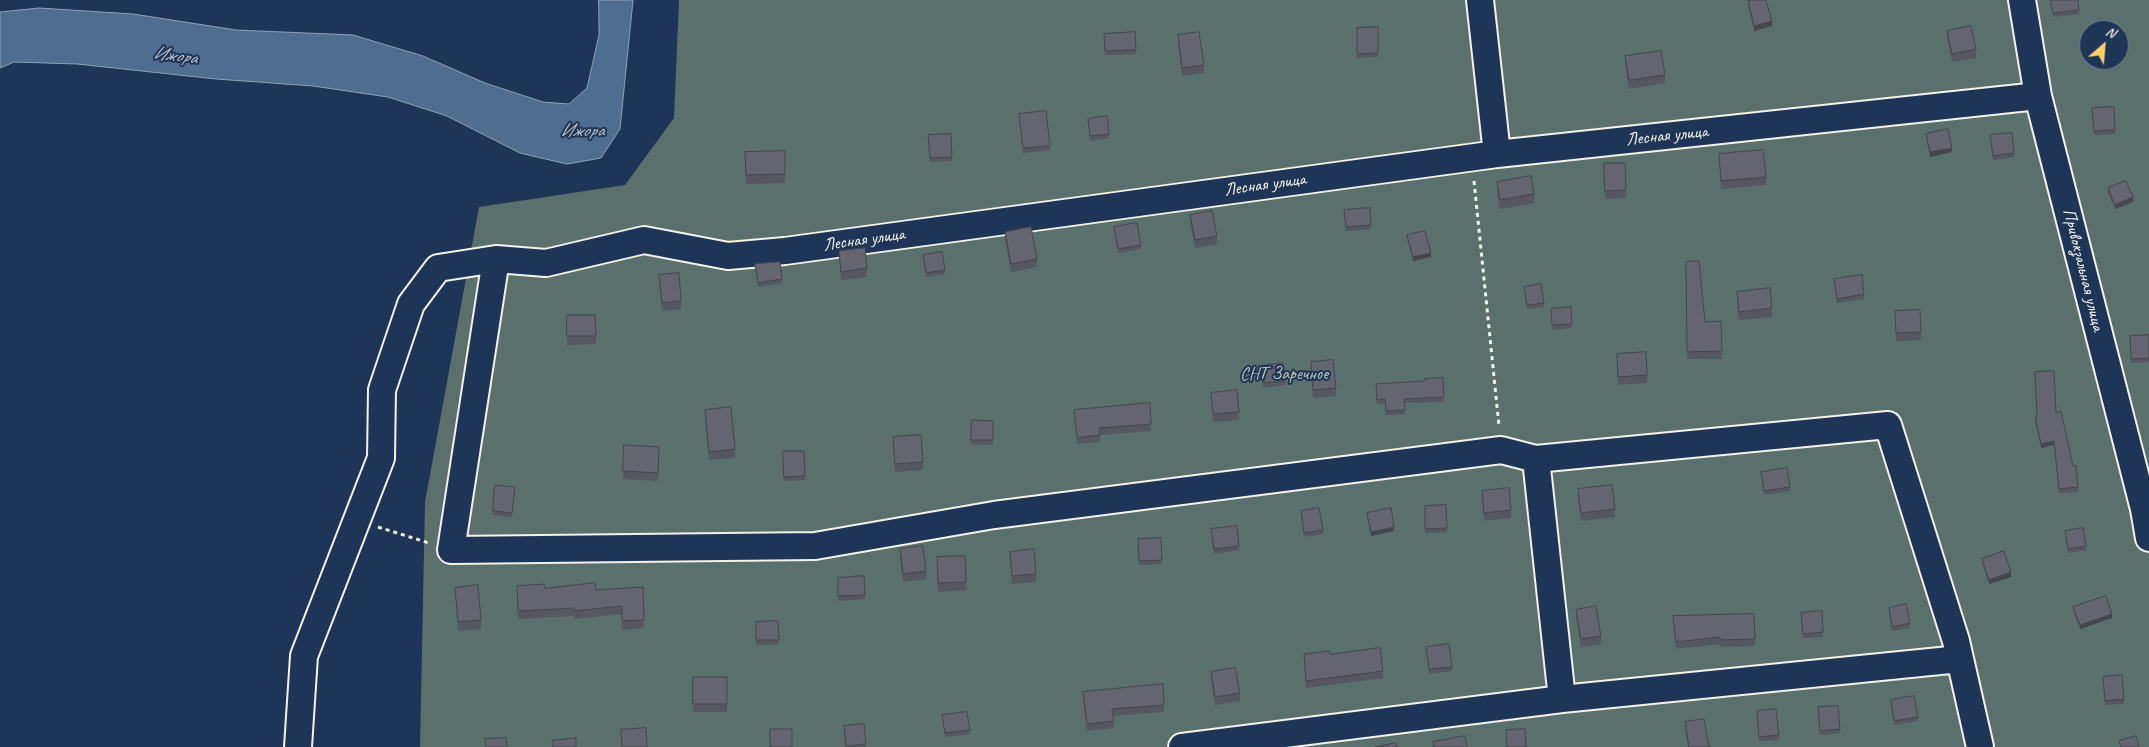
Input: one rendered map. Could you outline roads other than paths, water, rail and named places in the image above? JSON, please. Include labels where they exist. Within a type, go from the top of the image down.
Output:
[{"type":"street","points":[[1480,0],[1497,154]]},
{"type":"street","name":"Привокзальная улица","points":[[2022,0],[2038,96],[2146,509],[2149,538]]},
{"type":"street","name":"Лесная улица","points":[[298,747],[304,656],[381,458],[382,390],[411,304],[438,268],[496,259],[546,263],[644,240],[728,256],[785,251],[1497,154],[2038,96]]},
{"type":"street","points":[[496,259],[451,550],[816,546],[994,515],[1501,450],[1536,459],[1888,425],[1960,659],[1980,747]]},
{"type":"street","points":[[1536,459],[1562,699]]},
{"type":"street","points":[[1182,747],[1562,699],[1960,659]]},
{"type":"water","name":"Ижора","points":[[599,0],[633,0],[620,129],[601,158],[567,164],[520,153],[447,116],[388,97],[313,86],[216,79],[77,64],[14,62],[0,68],[0,12],[39,8],[133,14],[236,30],[353,35],[423,56],[485,83],[543,102],[569,104],[587,88],[599,35]]},
{"type":"park label","name":"СНТ Заречное","points":[[1284,374]]}]
